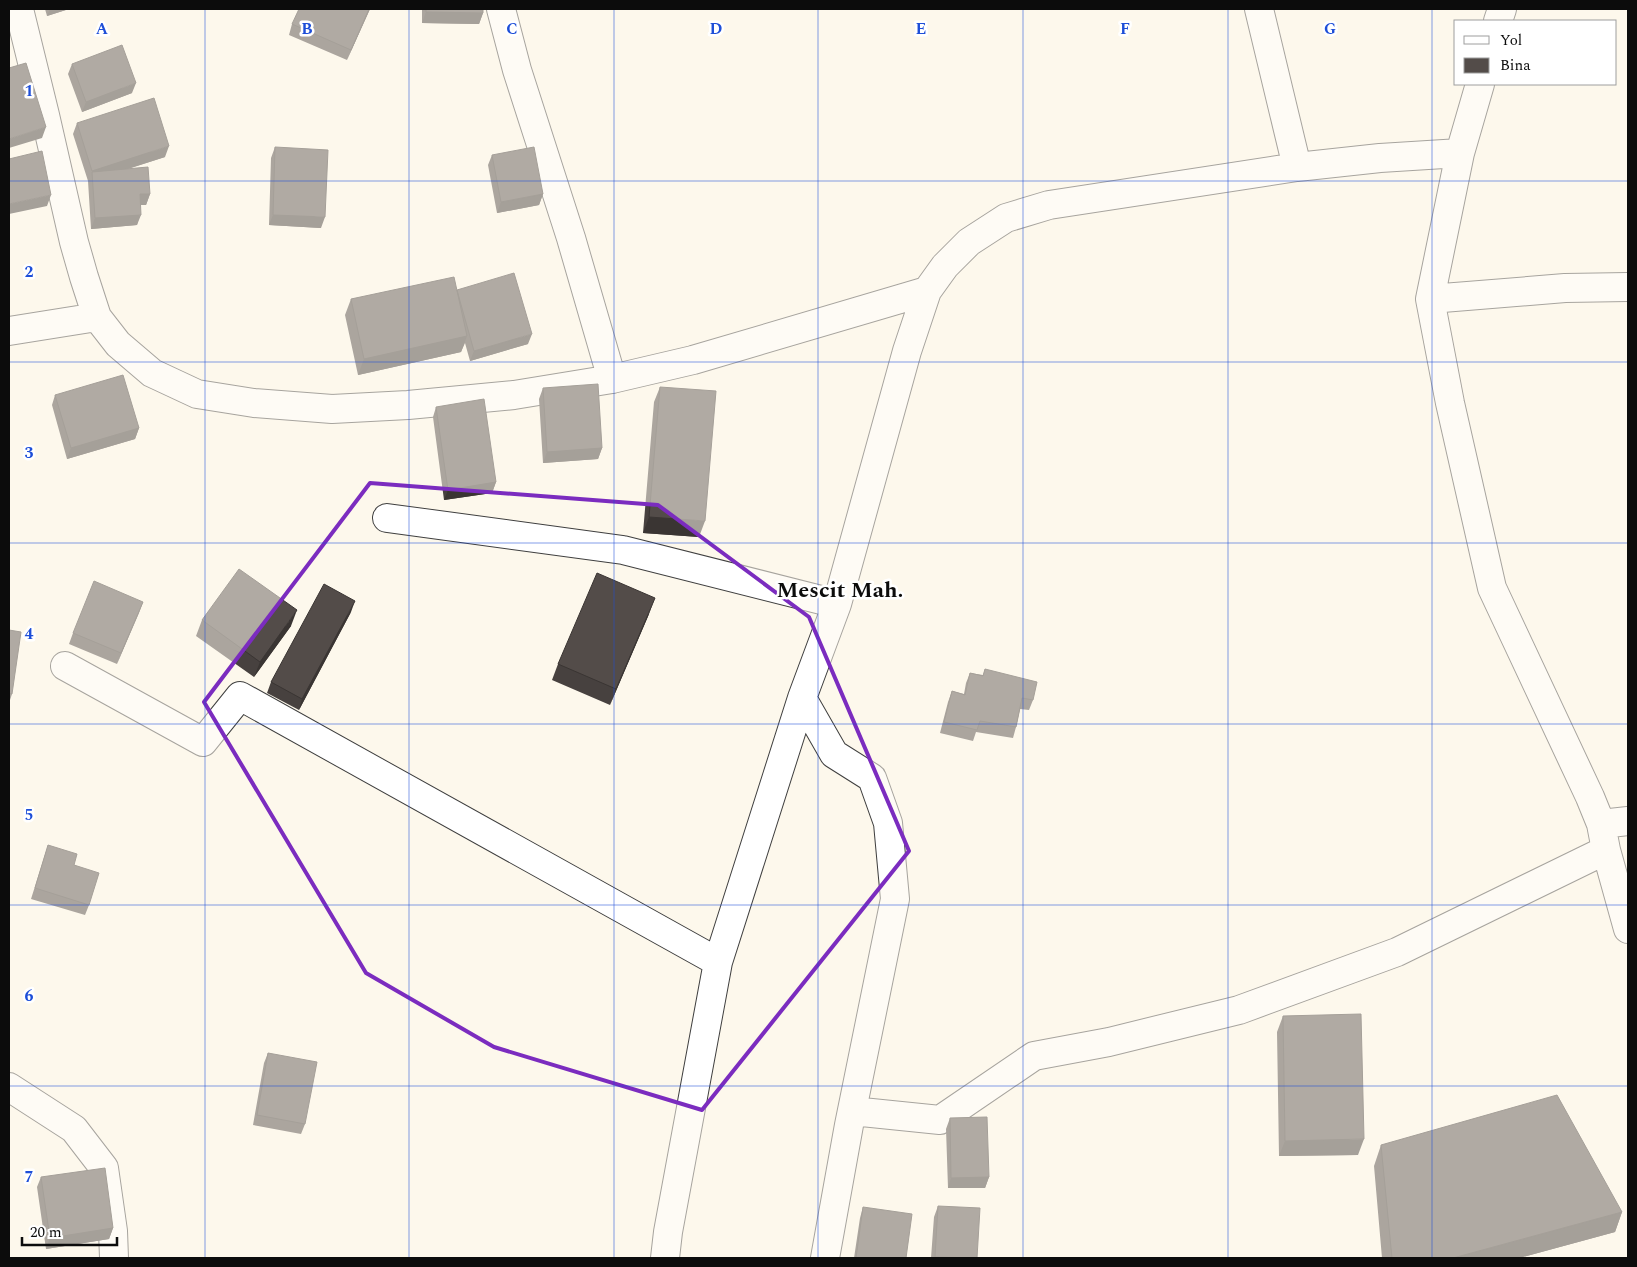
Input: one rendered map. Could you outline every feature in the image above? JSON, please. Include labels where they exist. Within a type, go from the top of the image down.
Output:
[{"type":"street","points":[[19,9],[74,242],[97,317],[118,344],[152,373],[197,394],[254,403],[332,409],[514,396],[612,379],[693,360],[927,291]]},
{"type":"street","points":[[501,9],[517,70],[571,238],[612,379]]},
{"type":"street","points":[[1259,9],[1297,167]]},
{"type":"street","points":[[1480,85],[1460,153],[1430,299],[1450,403],[1492,588],[1586,788],[1603,837],[1628,929]]},
{"type":"street","points":[[665,1258],[668,1232],[718,962],[802,698],[838,604],[907,351],[927,291],[945,266],[968,242],[1006,218],[1049,205],[1297,167],[1380,158],[1460,153]]},
{"type":"street","points":[[1430,299],[1565,288],[1628,287]]},
{"type":"street","points":[[9,331],[97,317]]},
{"type":"street","points":[[387,518],[624,550],[838,604]]},
{"type":"street","points":[[65,666],[203,742],[240,696],[718,962]]},
{"type":"street","points":[[802,698],[834,754],[872,778],[888,823],[894,899],[825,1258]]},
{"type":"street","points":[[852,1112],[940,1120],[1034,1056],[1109,1042],[1248,1007],[1398,952],[1603,837],[1628,821]]},
{"type":"street","points":[[9,1088],[74,1130],[104,1168],[114,1231],[114,1258]]},
{"type":"highlighted area","points":[[370,483],[658,505],[809,617],[909,851],[702,1110],[494,1047],[366,973],[204,702]]},
{"type":"building","points":[[299,9],[369,9],[351,50],[292,24]]},
{"type":"building","points":[[426,9],[483,9],[483,13],[426,12]]},
{"type":"building","points":[[122,45],[136,83],[86,102],[72,64]]},
{"type":"building","points":[[26,63],[46,127],[9,139],[9,68]]},
{"type":"building","points":[[154,98],[169,146],[92,171],[77,123]]},
{"type":"building","points":[[275,147],[328,150],[325,217],[273,215]]},
{"type":"building","points":[[534,147],[543,194],[501,202],[492,155]]},
{"type":"building","points":[[42,151],[51,195],[9,204],[9,159]]},
{"type":"building","points":[[148,167],[150,194],[140,194],[141,215],[95,218],[92,172]]},
{"type":"building","points":[[514,273],[532,334],[474,351],[457,290]]},
{"type":"building","points":[[454,277],[467,336],[364,359],[351,299]]},
{"type":"building","points":[[123,375],[139,428],[71,448],[55,395]]},
{"type":"building","points":[[598,384],[602,448],[547,452],[543,388]]},
{"type":"building","points":[[660,387],[716,391],[705,521],[649,517]]},
{"type":"building","points":[[484,399],[496,482],[448,490],[436,407]]},
{"type":"building","points":[[239,569],[297,610],[260,662],[202,620]]},
{"type":"building","points":[[597,573],[655,598],[616,689],[558,664]]},
{"type":"building","points":[[94,581],[143,602],[121,653],[73,633]]},
{"type":"building","points":[[324,584],[355,601],[302,699],[271,682]]},
{"type":"building","points":[[9,630],[21,632],[12,694],[9,693]]},
{"type":"building","points":[[985,669],[1037,682],[1033,700],[1022,698],[1016,727],[980,721],[977,730],[944,722],[952,691],[965,695],[970,673],[983,676]]},
{"type":"building","points":[[48,845],[77,854],[74,865],[99,873],[89,905],[35,888]]},
{"type":"building","points":[[1361,1014],[1364,1139],[1285,1141],[1283,1016]]},
{"type":"building","points":[[268,1053],[317,1062],[305,1124],[257,1115]]},
{"type":"building","points":[[1557,1095],[1622,1212],[1453,1258],[1392,1258],[1381,1145]]},
{"type":"building","points":[[987,1117],[989,1177],[951,1178],[950,1118]]},
{"type":"building","points":[[105,1168],[113,1228],[50,1238],[41,1177]]},
{"type":"building","points":[[938,1206],[980,1208],[977,1258],[935,1257]]},
{"type":"building","points":[[863,1207],[912,1214],[906,1258],[856,1258]]},
{"type":"district","name":"Mescit Mah.","points":[[840,589]]}]
